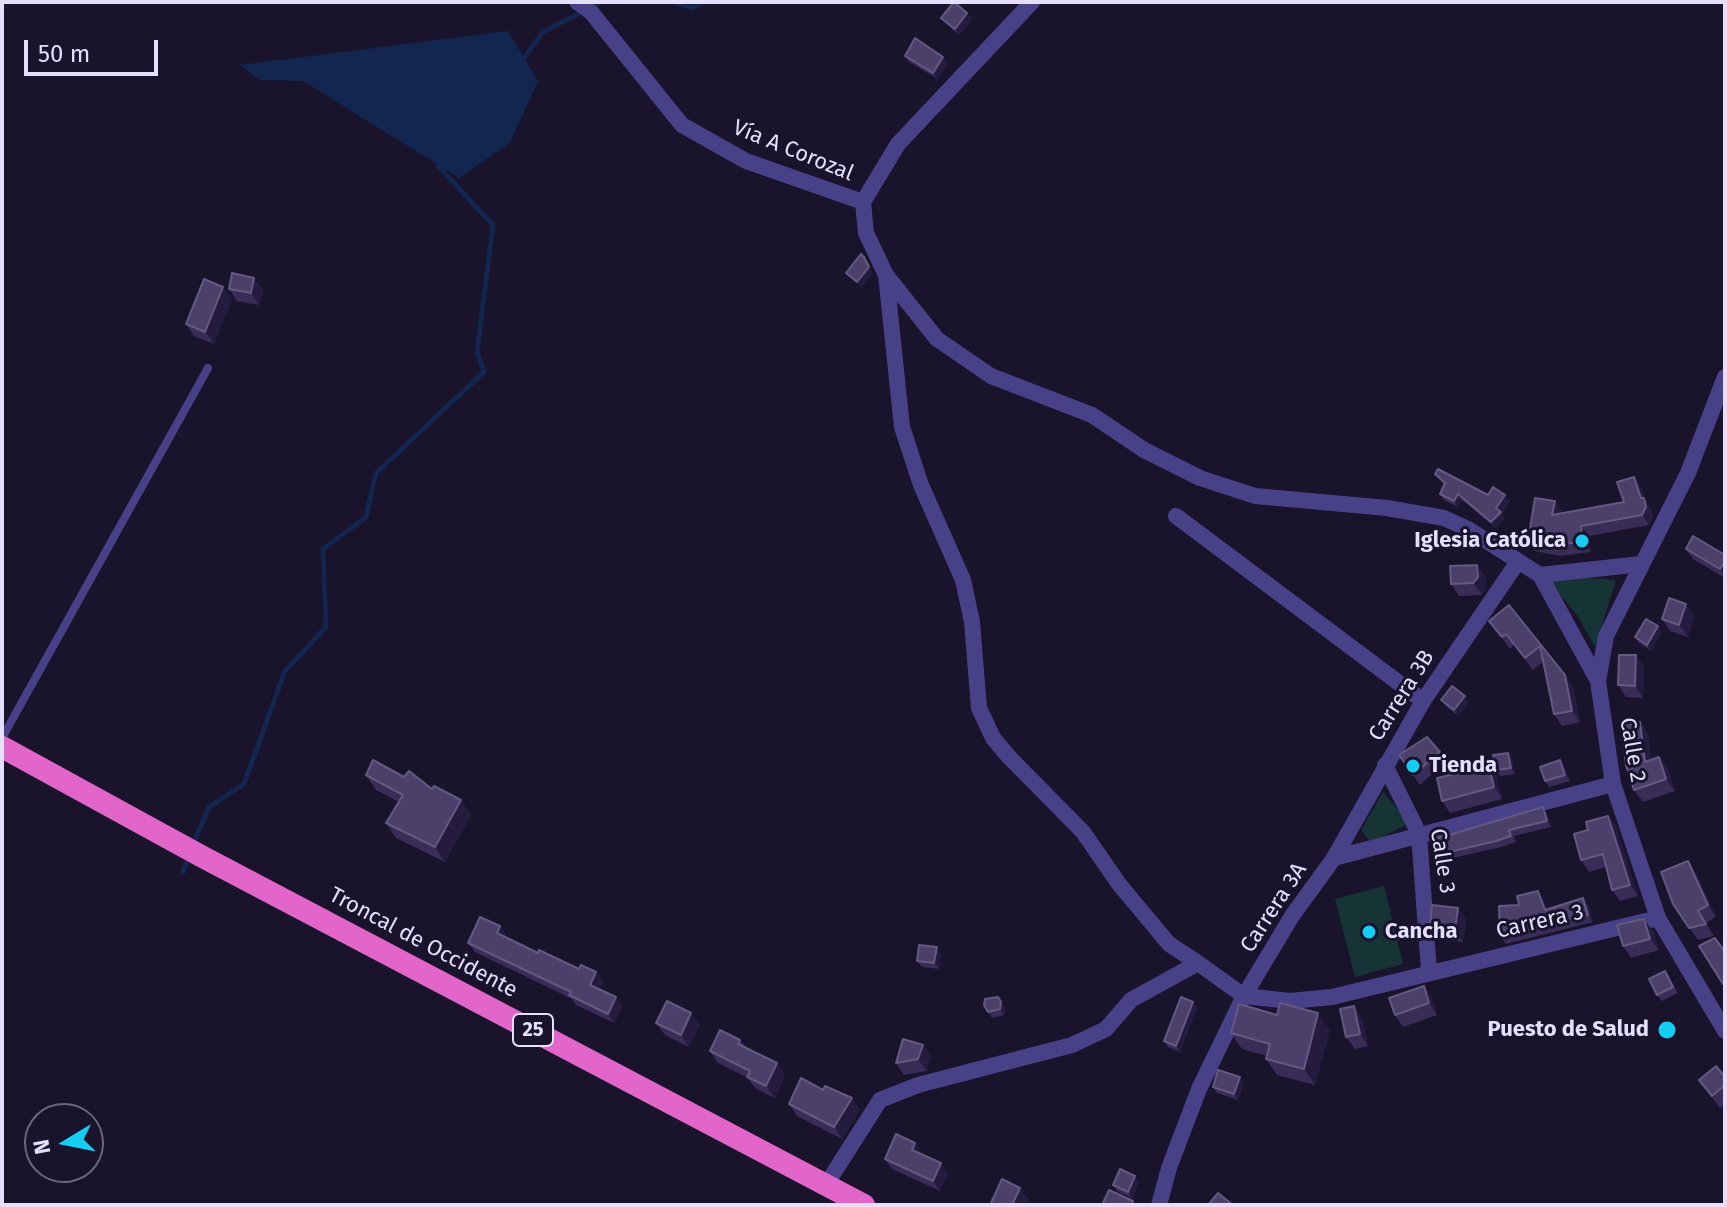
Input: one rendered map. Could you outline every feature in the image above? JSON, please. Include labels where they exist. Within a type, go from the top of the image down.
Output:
[{"type":"highway","name":"Troncal de Occidente","points":[[2,747],[201,856],[864,1205]]},
{"type":"street","name":"Vía A Corozal","points":[[577,2],[591,12],[682,125],[746,161],[863,202]]},
{"type":"street","points":[[1032,2],[898,144],[863,202],[866,233],[886,275],[937,339],[991,376],[1092,415],[1144,450],[1200,478],[1255,496],[1387,508],[1444,518],[1468,529],[1540,575],[1598,681]]},
{"type":"street","points":[[886,275],[902,427],[921,485],[963,580],[972,622],[979,708],[993,738],[1083,832],[1169,944],[1244,996]]},
{"type":"street","name":"Calle 2","points":[[1725,377],[1688,473],[1606,636],[1598,681],[1613,784],[1658,918],[1725,1031]]},
{"type":"street","points":[[1176,516],[1423,701]]},
{"type":"street","name":"Carrera 3B","points":[[1334,858],[1423,701],[1517,563]]},
{"type":"street","points":[[1540,575],[1641,564]]},
{"type":"street","name":"Calle 3","points":[[1385,765],[1419,834],[1429,971]]},
{"type":"street","name":"Carrera 3A","points":[[1159,1205],[1169,1168],[1199,1089],[1244,996],[1292,916],[1334,858],[1613,784]]},
{"type":"street","name":"Carrera 3","points":[[1244,996],[1290,1001],[1332,997],[1429,971],[1658,918]]},
{"type":"street","points":[[826,1185],[880,1100],[918,1085],[1072,1045],[1106,1029],[1131,1000],[1198,963]]},
{"type":"lane","points":[[2,738],[208,368]]},
{"type":"green space","points":[[1578,577],[1616,580],[1595,647],[1577,615],[1547,579]]},
{"type":"green space","points":[[1383,792],[1409,823],[1371,843],[1361,830]]},
{"type":"green space","name":"Cancha","points":[[1384,886],[1403,964],[1355,977],[1335,899]]},
{"type":"water","points":[[508,31],[538,81],[510,143],[459,178],[303,81],[259,80],[240,65]]},
{"type":"building","points":[[954,2],[967,13],[955,29],[941,18]]},
{"type":"building","points":[[915,38],[943,57],[933,73],[905,56]]},
{"type":"building","points":[[861,254],[869,267],[857,282],[846,273]]},
{"type":"building","points":[[232,273],[254,278],[251,293],[229,289]]},
{"type":"building","points":[[204,279],[223,287],[205,332],[186,324]]},
{"type":"building","points":[[1438,469],[1488,495],[1493,487],[1505,495],[1496,508],[1501,512],[1491,522],[1458,494],[1454,501],[1440,494],[1445,483],[1435,474]]},
{"type":"building","points":[[1634,477],[1646,507],[1642,515],[1581,526],[1583,542],[1553,545],[1528,541],[1535,498],[1555,501],[1552,515],[1624,502],[1617,482]]},
{"type":"building","points":[[1693,536],[1725,555],[1720,569],[1686,549]]},
{"type":"building","points":[[1477,565],[1478,577],[1473,583],[1451,584],[1450,566]]},
{"type":"building","points":[[1669,598],[1686,604],[1679,625],[1662,619]]},
{"type":"building","points":[[1509,605],[1565,675],[1572,711],[1554,714],[1540,646],[1525,658],[1506,634],[1502,637],[1489,621]]},
{"type":"building","points":[[1646,619],[1658,626],[1647,645],[1635,637]]},
{"type":"building","points":[[1619,655],[1636,655],[1635,686],[1618,685]]},
{"type":"building","points":[[1452,686],[1465,696],[1454,710],[1441,700]]},
{"type":"building","points":[[1640,722],[1645,762],[1659,757],[1666,779],[1634,790],[1626,765],[1621,725]]},
{"type":"building","points":[[1427,737],[1440,752],[1413,775],[1399,755]]},
{"type":"building","points":[[1508,753],[1511,768],[1496,770],[1493,755]]},
{"type":"building","points":[[1487,759],[1494,787],[1442,801],[1437,778],[1472,770],[1470,763]]},
{"type":"building","points":[[373,760],[404,777],[409,771],[432,789],[434,786],[461,800],[435,847],[386,823],[403,795],[366,775]]},
{"type":"building","points":[[1560,760],[1565,775],[1545,781],[1540,767]]},
{"type":"building","points":[[1543,807],[1547,821],[1509,830],[1511,836],[1496,841],[1436,855],[1432,840]]},
{"type":"building","points":[[1608,816],[1630,885],[1612,890],[1603,854],[1581,860],[1574,834],[1588,830],[1586,822]]},
{"type":"building","points":[[1688,861],[1708,905],[1698,911],[1706,924],[1689,928],[1673,904],[1661,872]]},
{"type":"building","points":[[1538,891],[1545,910],[1583,898],[1588,915],[1500,936],[1499,906],[1519,905],[1517,896]]},
{"type":"building","points":[[1432,905],[1458,908],[1455,930],[1430,927]]},
{"type":"building","points":[[480,917],[500,926],[497,933],[538,953],[539,950],[579,969],[581,965],[596,972],[590,985],[616,997],[608,1014],[569,995],[571,992],[468,943]]},
{"type":"building","points":[[1644,919],[1650,939],[1623,946],[1617,925]]},
{"type":"building","points":[[1715,938],[1725,952],[1723,984],[1699,946]]},
{"type":"building","points":[[919,945],[937,947],[934,963],[917,961]]},
{"type":"building","points":[[1665,971],[1673,987],[1657,995],[1649,979]]},
{"type":"building","points":[[1424,986],[1429,1003],[1395,1015],[1389,998]]},
{"type":"building","points":[[998,997],[1000,1009],[988,1012],[985,999]]},
{"type":"building","points":[[1181,997],[1193,1002],[1176,1046],[1164,1041]]},
{"type":"building","points":[[667,1001],[691,1013],[681,1035],[656,1023]]},
{"type":"building","points":[[1280,1003],[1318,1013],[1304,1069],[1266,1059],[1270,1044],[1231,1033],[1239,1004],[1277,1015]]},
{"type":"building","points":[[1354,1006],[1360,1034],[1346,1037],[1340,1009]]},
{"type":"building","points":[[720,1030],[740,1040],[738,1044],[777,1063],[766,1086],[747,1077],[750,1071],[710,1051]]},
{"type":"building","points":[[903,1039],[923,1045],[918,1059],[896,1063]]},
{"type":"building","points":[[1716,1066],[1725,1077],[1725,1085],[1712,1096],[1699,1080]]},
{"type":"building","points":[[1218,1070],[1240,1077],[1234,1094],[1213,1087]]},
{"type":"building","points":[[801,1078],[823,1090],[825,1086],[852,1098],[834,1127],[789,1104]]},
{"type":"building","points":[[896,1134],[915,1143],[912,1150],[941,1163],[933,1181],[885,1159]]},
{"type":"building","points":[[1120,1169],[1135,1176],[1128,1192],[1113,1185]]},
{"type":"building","points":[[1002,1179],[1020,1188],[1012,1205],[990,1205]]},
{"type":"building","points":[[1109,1190],[1133,1201],[1131,1205],[1102,1205]]},
{"type":"building","points":[[1218,1193],[1233,1205],[1208,1205]]},
{"type":"waterway","points":[[524,58],[543,32],[601,2]]},
{"type":"waterway","points":[[674,2],[693,8],[701,2]]},
{"type":"waterway","points":[[193,845],[209,807],[244,784],[285,671],[326,627],[323,549],[366,517],[376,473],[484,372],[477,352],[493,225],[438,166]]},
{"type":"waterway","points":[[183,872],[190,854]]},
{"type":"place","name":"Iglesia Católica","points":[[1582,541]]},
{"type":"place","name":"Tienda","points":[[1413,766]]},
{"type":"place","name":"Cancha","points":[[1369,932]]},
{"type":"place","name":"Puesto de Salud","points":[[1667,1030]]}]
